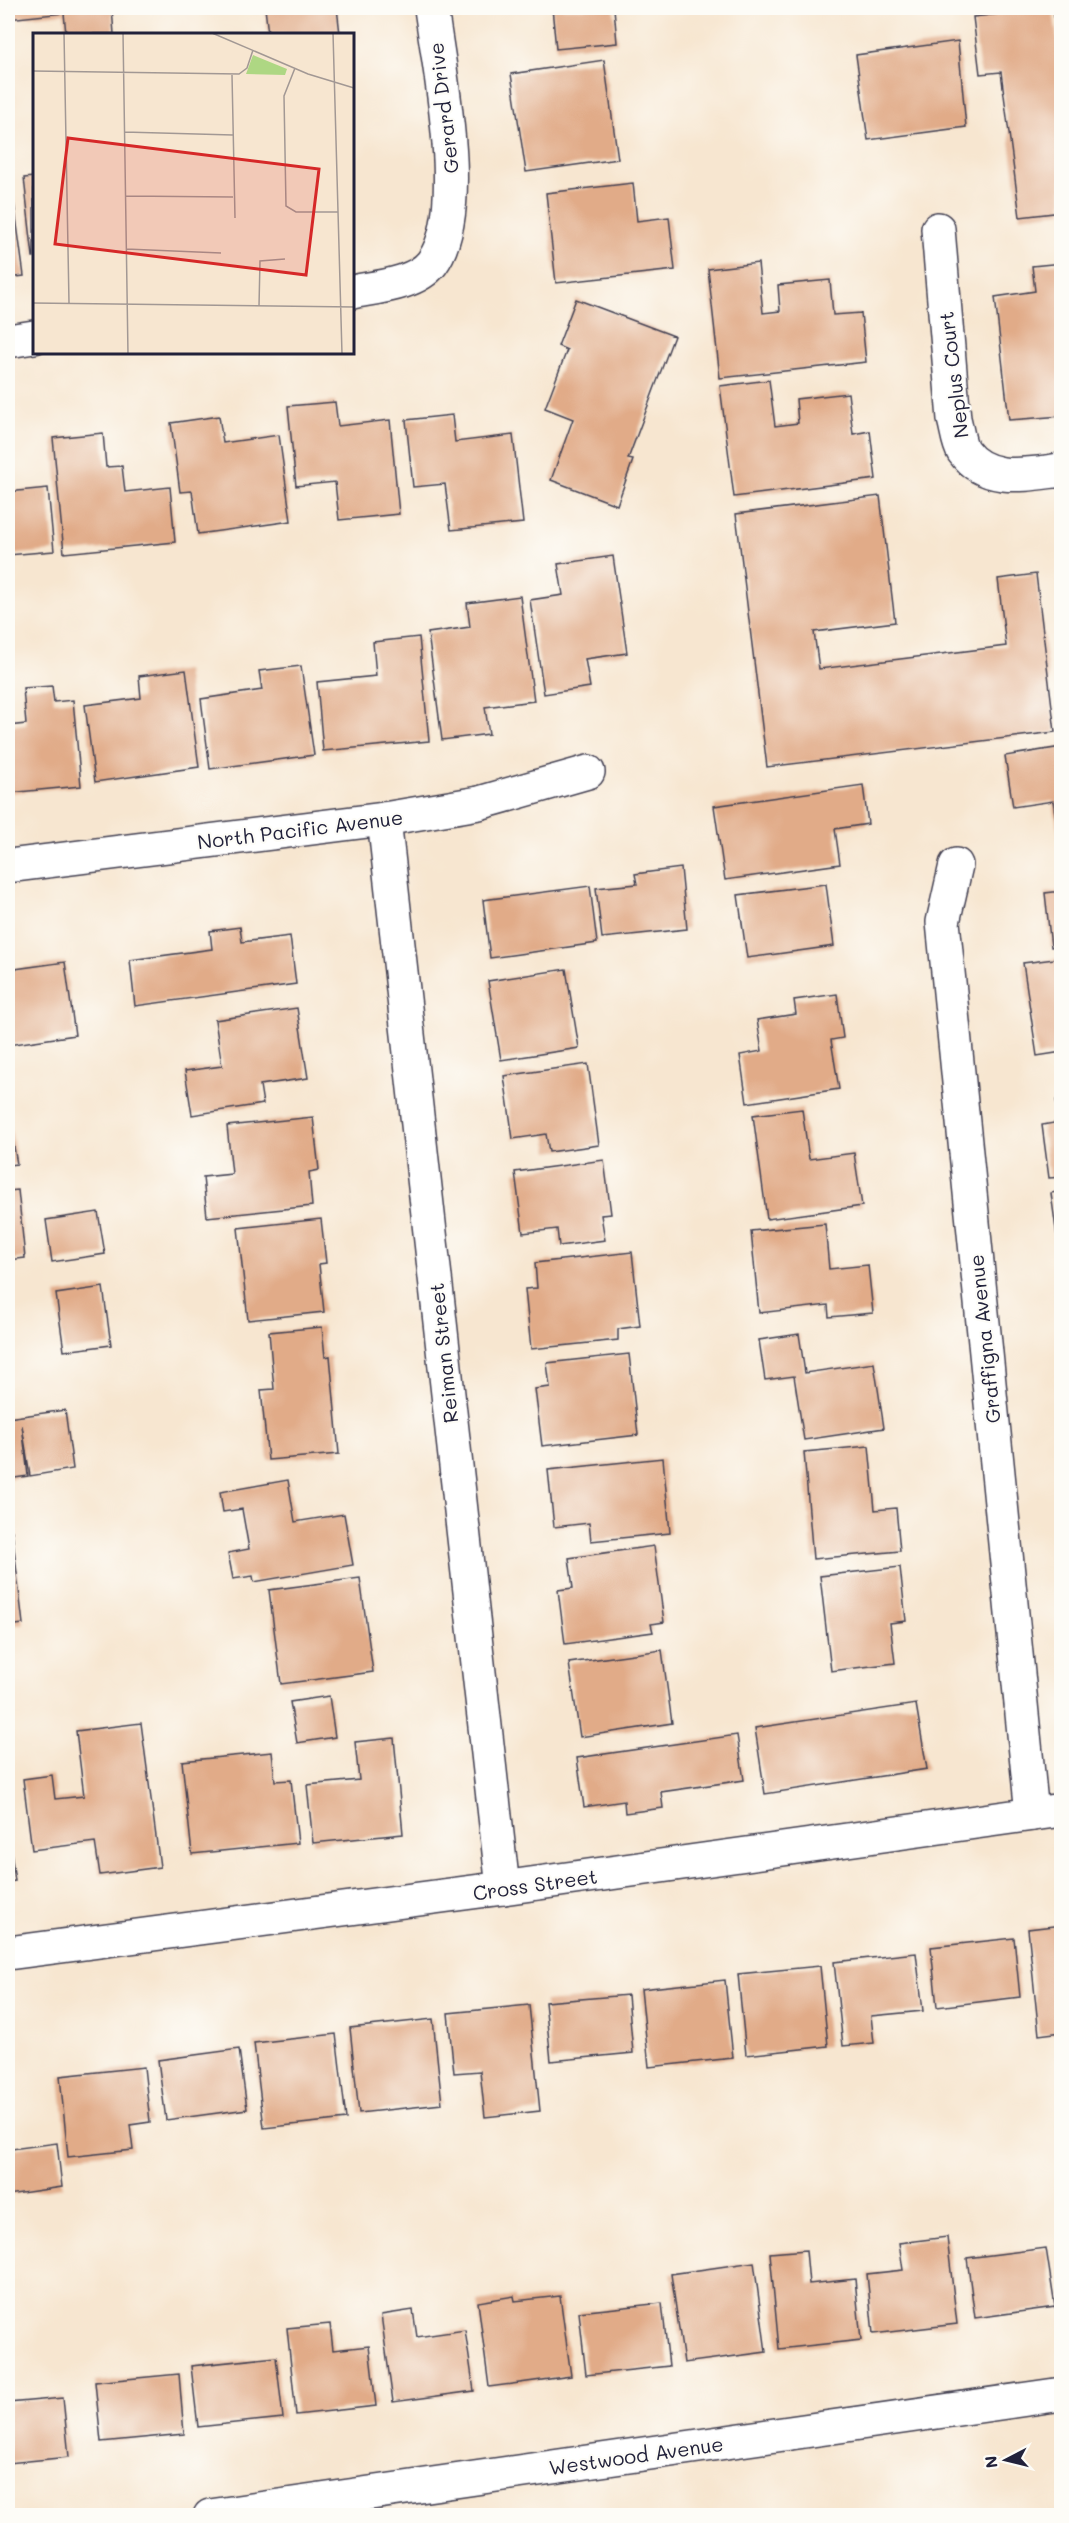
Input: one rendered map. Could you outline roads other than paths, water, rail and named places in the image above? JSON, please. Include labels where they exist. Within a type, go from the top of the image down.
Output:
[{"type":"street","name":"Gerard Drive","points":[[354,292],[406,281],[432,264],[447,231],[452,174],[431,8]]},
{"type":"street","name":"Neplus Court","points":[[938,229],[954,419],[962,450],[982,469],[1015,476],[1062,470]]},
{"type":"street","points":[[8,341],[33,337]]},
{"type":"street","name":"North Pacific Avenue","points":[[8,866],[384,819],[479,803],[588,772]]},
{"type":"street","name":"Reiman Street","points":[[384,819],[503,1888]]},
{"type":"street","name":"Graffigna Avenue","points":[[956,865],[943,922],[1047,1812]]},
{"type":"street","name":"Cross Street","points":[[8,1953],[503,1888],[1047,1812]]},
{"type":"street","name":"Westwood Avenue","points":[[210,2516],[1062,2394]]}]
